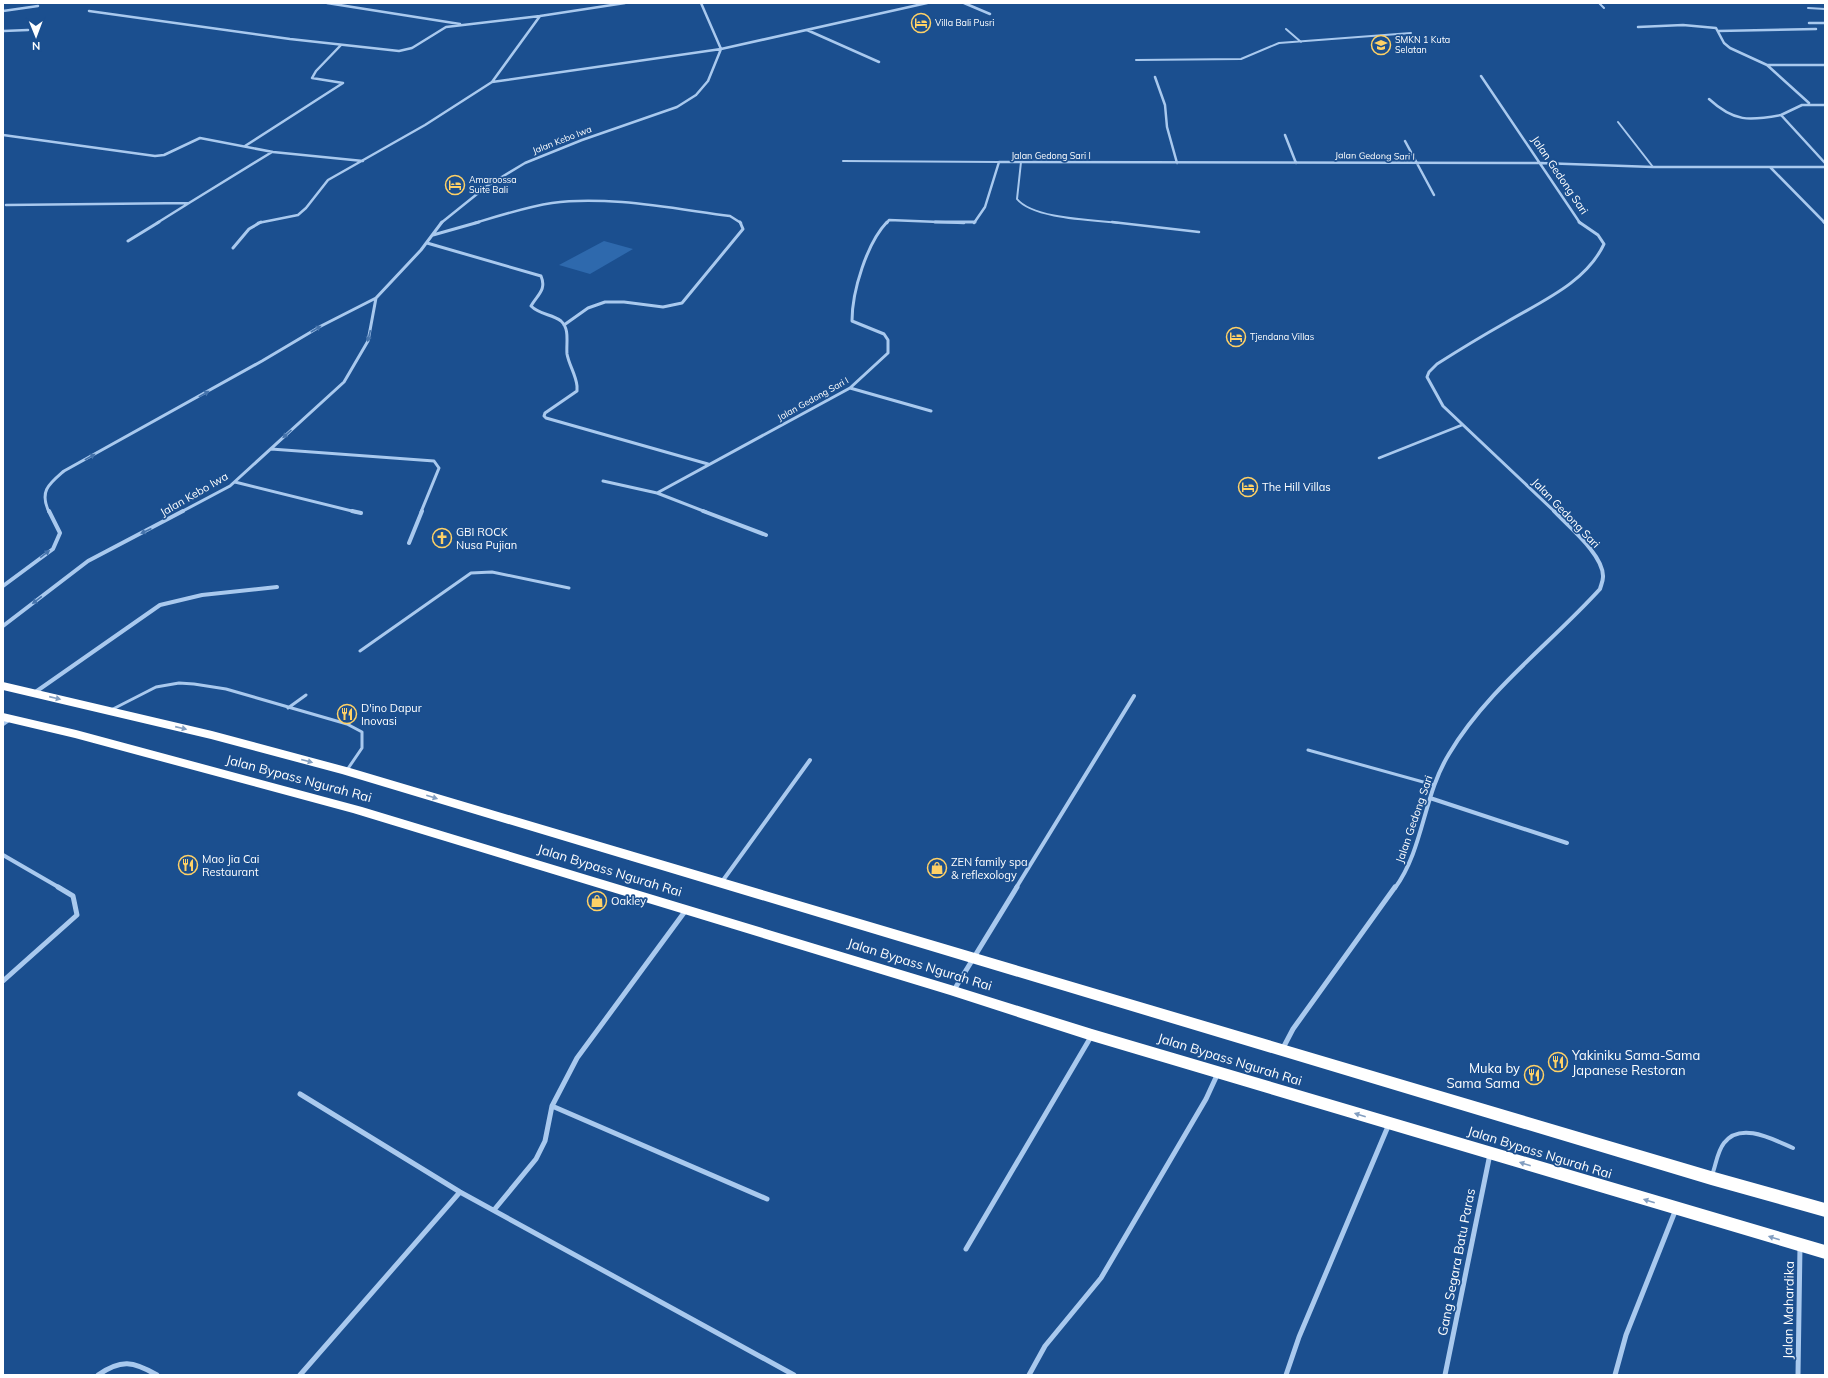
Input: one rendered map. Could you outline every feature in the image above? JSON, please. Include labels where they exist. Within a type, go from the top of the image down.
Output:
[{"type":"highway","name":"Jalan Bypass Ngurah Rai","points":[[3,686],[212,735],[346,771],[1711,1178],[1825,1210]]},
{"type":"highway","name":"Jalan Bypass Ngurah Rai","points":[[6,720],[76,734],[357,810],[954,991],[1092,1035],[1800,1246],[1825,1252]]},
{"type":"street","points":[[327,3],[464,25]]},
{"type":"street","points":[[89,11],[341,45],[406,50],[416,47],[440,29],[624,3]]},
{"type":"street","points":[[701,3],[721,49]]},
{"type":"street","points":[[233,248],[256,223],[269,219],[291,218],[298,215],[305,210],[319,187],[328,180],[364,161],[492,82],[721,49],[927,3]]},
{"type":"street","points":[[964,3],[990,14]]},
{"type":"street","points":[[3,11],[38,6]]},
{"type":"street","points":[[492,82],[508,57],[540,16]]},
{"type":"street","points":[[1809,23],[1825,23]]},
{"type":"street","points":[[1638,27],[1683,25],[1712,27],[1718,30],[1816,29]]},
{"type":"street","points":[[3,31],[28,30]]},
{"type":"street","points":[[807,30],[879,62]]},
{"type":"street","points":[[1718,30],[1724,42],[1730,48],[1767,65],[1809,103]]},
{"type":"street","points":[[244,147],[343,83],[312,78],[314,70],[333,56],[341,45]]},
{"type":"street","name":"Jalan Kebo Iwa","points":[[3,586],[53,549],[60,533],[43,498],[50,483],[60,474],[321,326],[376,298],[427,243],[443,220],[487,186],[525,163],[582,140],[677,107],[696,95],[708,81],[721,49]]},
{"type":"street","points":[[1767,65],[1825,65]]},
{"type":"street","name":"Jalan Gedong Sari","points":[[1282,1050],[1293,1029],[1405,874],[1415,850],[1434,785],[1448,755],[1474,716],[1591,599],[1600,589],[1603,576],[1600,563],[1592,551],[1552,509],[1443,406],[1427,377],[1429,372],[1437,364],[1562,290],[1588,268],[1602,252],[1604,244],[1598,235],[1578,220],[1542,163],[1481,76]]},
{"type":"street","points":[[1155,77],[1165,105],[1167,127],[1177,163]]},
{"type":"street","points":[[1709,99],[1722,111],[1740,119],[1751,120],[1781,115],[1789,110],[1809,103],[1825,104]]},
{"type":"street","points":[[1781,115],[1825,163]]},
{"type":"street","points":[[3,135],[155,156],[164,154],[200,138],[273,152],[364,161]]},
{"type":"street","points":[[1285,135],[1296,163]]},
{"type":"street","points":[[1405,141],[1434,196]]},
{"type":"street","points":[[128,241],[273,152]]},
{"type":"street","name":"Jalan Gedong Sari I","points":[[657,493],[850,388],[888,353],[888,340],[884,334],[852,321],[851,315],[860,277],[870,250],[887,221],[898,220],[974,223],[985,207],[999,162],[1416,164],[1542,163],[1653,167],[1825,167]]},
{"type":"street","points":[[1770,168],[1825,223]]},
{"type":"street","points":[[433,235],[512,212],[552,203],[576,201],[607,201],[730,216],[742,222],[743,229],[682,303],[668,307],[629,302],[606,302],[593,306],[564,325]]},
{"type":"street","points":[[6,205],[189,203]]},
{"type":"street","points":[[427,243],[541,276],[544,282],[544,289],[531,306],[534,310],[555,318],[564,325],[567,338],[567,354],[578,386],[577,391],[545,414],[544,416],[546,418],[708,464]]},
{"type":"street","name":"Jalan Kebo Iwa","points":[[3,626],[88,561],[120,543],[160,524],[235,482],[344,382],[368,341],[376,298]]},
{"type":"street","points":[[850,388],[931,411]]},
{"type":"street","points":[[271,449],[434,461],[439,468],[409,543]]},
{"type":"street","points":[[603,481],[657,493],[766,535]]},
{"type":"street","points":[[235,482],[361,513]]},
{"type":"street","points":[[33,693],[165,603],[188,598],[277,587]]},
{"type":"street","points":[[954,991],[972,958],[1038,856],[1134,696]]},
{"type":"street","points":[[721,883],[810,760]]},
{"type":"street","points":[[1430,798],[1567,843]]},
{"type":"street","points":[[3,855],[73,896],[77,915],[3,981]]},
{"type":"street","points":[[494,1210],[536,1159],[545,1141],[552,1106],[577,1058],[687,910]]},
{"type":"street","points":[[966,1248],[1092,1035]]},
{"type":"street","points":[[1029,1375],[1045,1346],[1101,1278],[1206,1099],[1219,1073]]},
{"type":"street","points":[[300,1094],[460,1192],[794,1375]]},
{"type":"street","points":[[552,1106],[767,1199]]},
{"type":"street","points":[[1286,1375],[1299,1337],[1390,1124]]},
{"type":"street","name":"Gang Segara Batu Paras","points":[[1445,1375],[1490,1153]]},
{"type":"street","points":[[300,1375],[460,1192]]},
{"type":"street","points":[[1615,1375],[1626,1334],[1676,1209]]},
{"type":"street","name":"Jalan Mahardika","points":[[1798,1375],[1800,1246]]},
{"type":"street","points":[[98,1375],[113,1365],[133,1363],[142,1365],[157,1375]]},
{"type":"lane","points":[[1599,3],[1604,8]]},
{"type":"lane","points":[[1808,8],[1825,9]]},
{"type":"lane","points":[[1286,30],[1301,42]]},
{"type":"lane","points":[[1136,60],[1241,59],[1252,56],[1268,46],[1412,33]]},
{"type":"lane","points":[[1618,122],[1653,167]]},
{"type":"lane","points":[[844,161],[999,162]]},
{"type":"lane","points":[[1021,162],[1017,199],[1021,205],[1033,211],[1047,214],[1199,232]]},
{"type":"lane","points":[[1379,458],[1462,425]]},
{"type":"lane","points":[[360,652],[471,573],[492,572],[569,588]]},
{"type":"lane","points":[[110,711],[147,690],[163,685],[182,683],[220,689],[347,724],[362,732],[365,740],[362,750],[346,771]]},
{"type":"lane","points":[[288,708],[306,695]]},
{"type":"lane","points":[[1308,750],[1434,785]]},
{"type":"lane","points":[[1711,1178],[1724,1143],[1732,1136],[1741,1133],[1754,1134],[1793,1148]]},
{"type":"shaded area","points":[[604,241],[633,249],[590,274],[559,265]]},
{"type":"place","name":"Villa Bali Pusri","points":[[921,23]]},
{"type":"place","name":"SMKN 1 Kuta Selatan","points":[[1381,45]]},
{"type":"place","name":"Amaroossa Suite Bali","points":[[455,185]]},
{"type":"place","name":"Tjendana Villas","points":[[1236,337]]},
{"type":"place","name":"The Hill Villas","points":[[1248,487]]},
{"type":"place","name":"GBI ROCK Nusa Pujian","points":[[442,538]]},
{"type":"place","name":"D'ino Dapur Inovasi","points":[[347,714]]},
{"type":"place","name":"Mao Jia Cai Restaurant","points":[[188,865]]},
{"type":"place","name":"ZEN family spa & reflexology","points":[[937,868]]},
{"type":"place","name":"Oakley","points":[[597,901]]},
{"type":"place","name":"Yakiniku Sama-Sama Japanese Restoran","points":[[1558,1062]]},
{"type":"place","name":"Muka by Sama Sama","points":[[1534,1075]]}]
